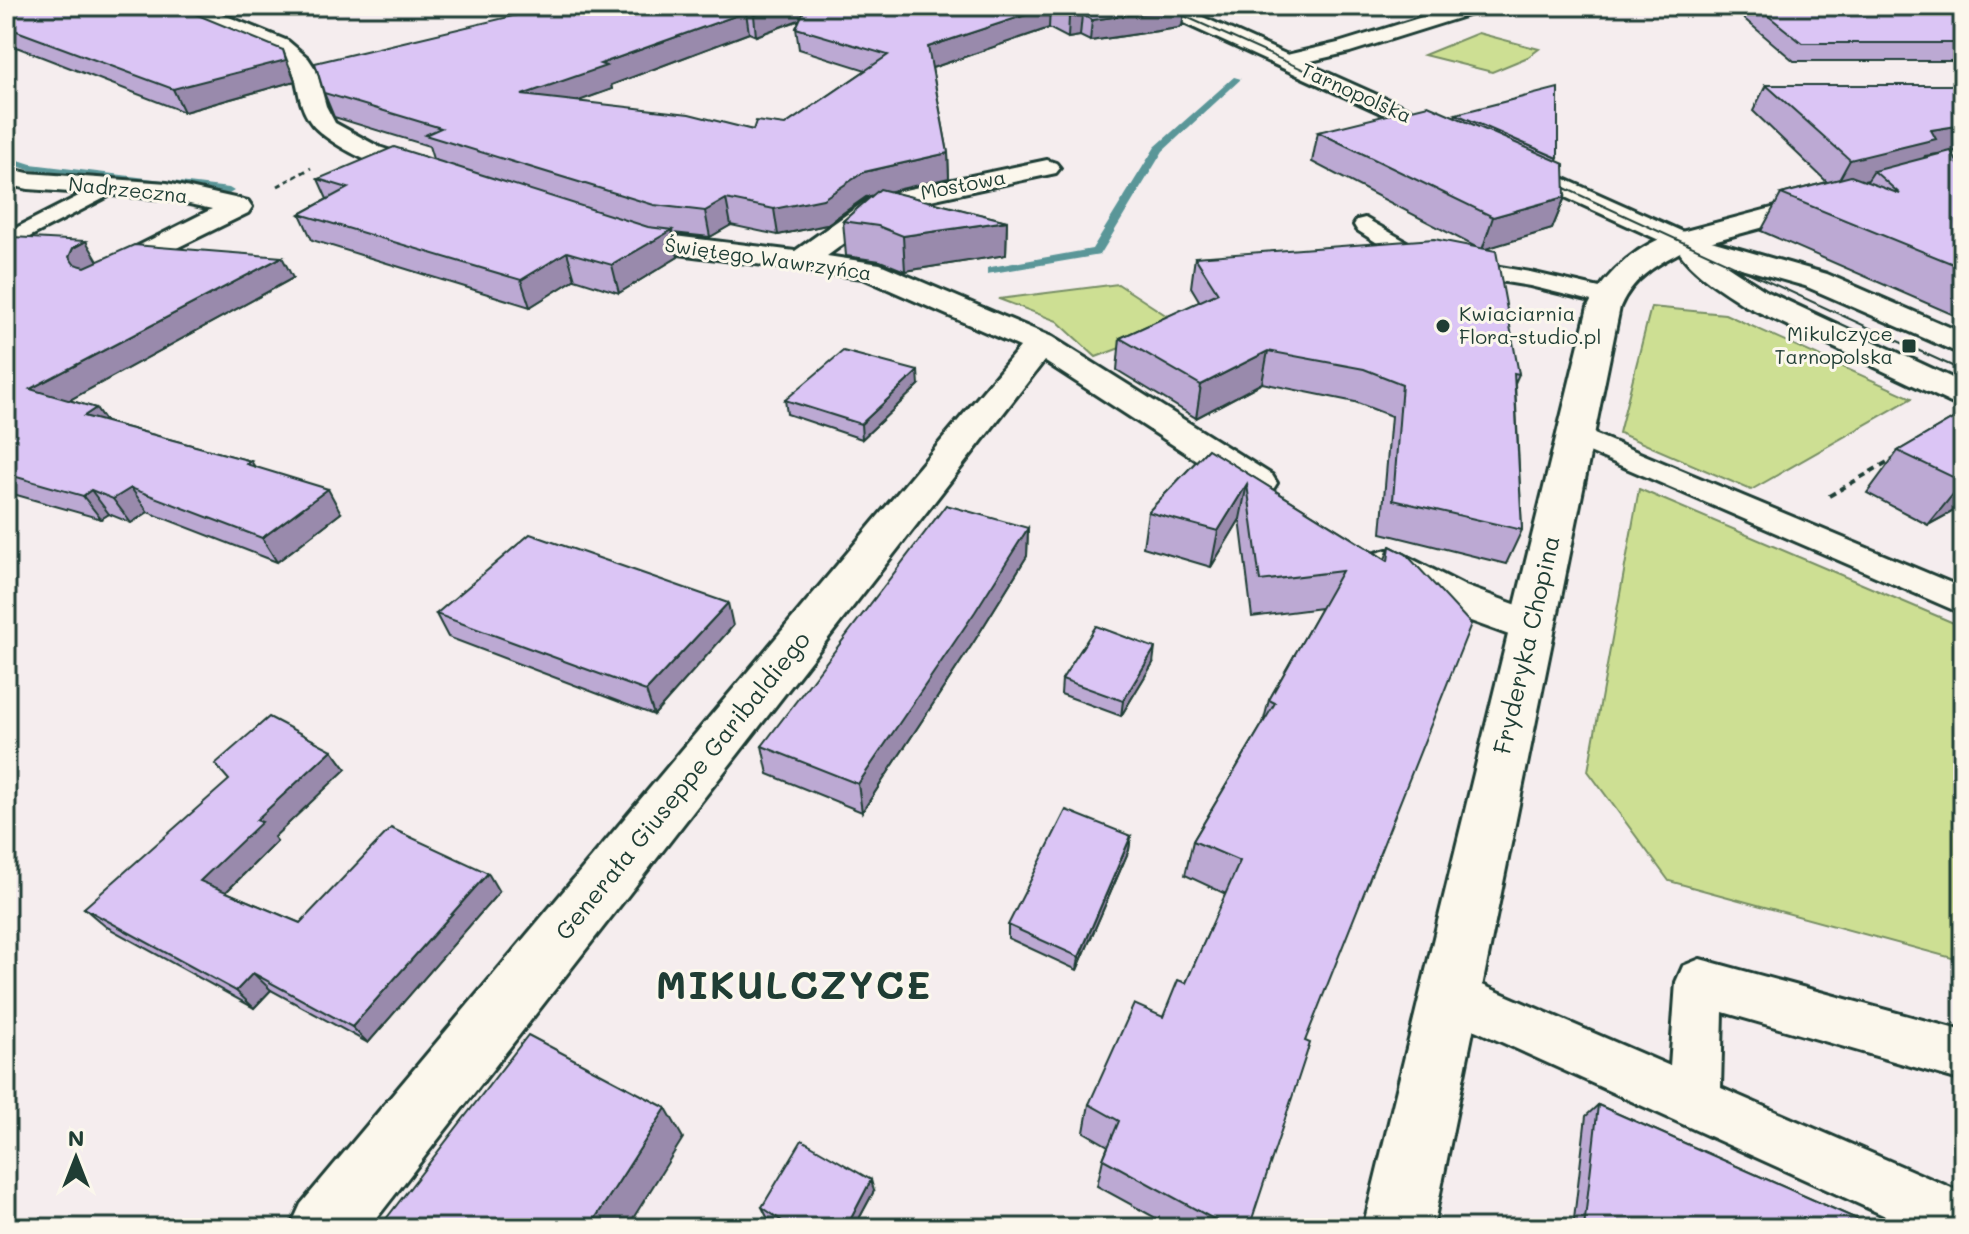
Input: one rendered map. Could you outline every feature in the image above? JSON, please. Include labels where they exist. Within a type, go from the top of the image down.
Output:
[{"type":"street","points":[[186,6],[281,45],[292,53],[303,63],[320,121],[334,134],[388,158],[462,182]]},
{"type":"street","name":"Tarnopolska","points":[[1162,6],[1680,241],[1816,280],[1963,345]]},
{"type":"street","points":[[1285,61],[1343,48],[1477,6]]},
{"type":"street","name":"Mostowa","points":[[802,260],[877,206],[890,201],[1047,168]]},
{"type":"street","name":"Nadrzeczna","points":[[6,176],[28,181],[167,191],[238,207],[100,277]]},
{"type":"street","name":"Fryderyka Chopina","points":[[1398,1228],[1531,627],[1608,297],[1637,264],[1680,241],[1857,193]]},
{"type":"street","name":"Świętego Wawrzyńca","points":[[596,224],[655,242],[870,270],[1040,344],[1277,495]]},
{"type":"street","name":"Tarnopolska","points":[[1680,241],[1726,280],[1755,298],[1963,396]]},
{"type":"street","name":"Generała Giuseppe Garibaldiego","points":[[325,1228],[1040,344]]},
{"type":"street","points":[[1358,546],[1398,572],[1450,597],[1531,627]]},
{"type":"lane","points":[[6,242],[112,185]]},
{"type":"lane","points":[[1365,225],[1406,251],[1447,266],[1530,279],[1608,297]]},
{"type":"lane","points":[[1575,435],[1963,602]]},
{"type":"lane","points":[[1694,1103],[1700,982],[1963,1056]]},
{"type":"lane","points":[[1450,994],[1963,1222]]},
{"type":"path","points":[[1782,524],[1898,456]]},
{"type":"green space","points":[[1478,33],[1539,49],[1492,72],[1424,55]]},
{"type":"green space","points":[[1118,284],[1181,325],[1096,357],[1057,321],[999,299]]},
{"type":"green space","points":[[1651,307],[1725,314],[1912,398],[1751,490],[1619,433]]},
{"type":"green space","points":[[1639,489],[1963,627],[1963,961],[1669,881],[1588,771]]},
{"type":"building","points":[[6,6],[176,6],[283,50],[286,60],[173,89],[6,27]]},
{"type":"building","points":[[555,6],[778,6],[754,15],[746,12],[522,95],[689,114],[753,130],[756,121],[785,125],[888,55],[796,28],[806,6],[1183,6],[1092,20],[1082,15],[1069,17],[1050,7],[928,47],[948,153],[864,172],[823,199],[774,209],[726,199],[705,211],[654,205],[425,135],[441,128],[324,93],[315,63]]},
{"type":"building","points":[[1756,6],[1963,6],[1963,43],[1802,43]]},
{"type":"building","points":[[1766,85],[1963,85],[1963,125],[1931,130],[1936,139],[1850,160]]},
{"type":"building","points":[[1558,88],[1558,158],[1456,114]]},
{"type":"building","points":[[1428,105],[1564,164],[1565,197],[1493,217],[1318,132]]},
{"type":"building","points":[[394,147],[648,227],[672,230],[612,265],[567,252],[521,280],[300,214],[348,188],[318,179]]},
{"type":"building","points":[[1951,151],[1963,173],[1963,268],[1781,194],[1851,176],[1900,194],[1874,171]]},
{"type":"building","points":[[880,189],[1007,221],[903,236],[878,226],[843,221]]},
{"type":"building","points":[[12,237],[86,241],[73,248],[69,257],[74,264],[85,267],[134,245],[282,257],[30,389],[96,408],[84,416],[251,461],[246,464],[328,489],[262,538],[131,488],[113,499],[91,490],[83,496],[6,474],[6,240]]},
{"type":"building","points":[[1434,239],[1496,251],[1519,374],[1514,373],[1522,530],[1393,500],[1402,384],[1364,369],[1268,351],[1201,385],[1120,338],[1218,293],[1195,257]]},
{"type":"building","points":[[843,351],[918,371],[861,424],[785,400]]},
{"type":"building","points":[[1963,413],[1963,482],[1898,451]]},
{"type":"building","points":[[1208,449],[1388,561],[1390,546],[1406,554],[1471,624],[1305,1041],[1310,1043],[1249,1228],[1230,1228],[1103,1159],[1119,1121],[1089,1104],[1134,1004],[1163,1017],[1178,980],[1186,983],[1240,861],[1193,841],[1275,703],[1269,700],[1342,571],[1260,581],[1247,484],[1218,531],[1148,512]]},
{"type":"building","points":[[946,505],[1028,528],[858,784],[762,746]]},
{"type":"building","points":[[530,534],[728,603],[646,691],[436,614]]},
{"type":"building","points":[[1096,626],[1155,648],[1123,701],[1062,679]]},
{"type":"building","points":[[269,717],[332,750],[256,820],[262,822],[200,881],[300,923],[391,828],[488,873],[352,1027],[253,973],[236,991],[84,908],[229,780],[215,764]]},
{"type":"building","points":[[1066,810],[1131,836],[1079,957],[1008,925]]},
{"type":"building","points":[[528,1035],[666,1108],[589,1228],[379,1228]]},
{"type":"building","points":[[1598,1105],[1877,1228],[1584,1228]]},
{"type":"building","points":[[802,1140],[871,1180],[846,1228],[792,1228],[762,1207]]},
{"type":"waterway","points":[[6,35],[15,46],[6,62]]},
{"type":"waterway","points":[[991,271],[1096,252],[1159,149],[1237,79]]},
{"type":"waterway","points":[[6,159],[29,167],[229,191]]},
{"type":"tram line","points":[[1162,6],[1418,121]]},
{"type":"tram line","points":[[1545,179],[1963,371]]},
{"type":"place","name":"Kwiaciarnia Flora-studio.pl","points":[[1443,326]]},
{"type":"place","name":"Mikulczyce Tarnopolska","points":[[1909,346]]},
{"type":"district","name":"MIKULCZYCE","points":[[794,986]]}]
